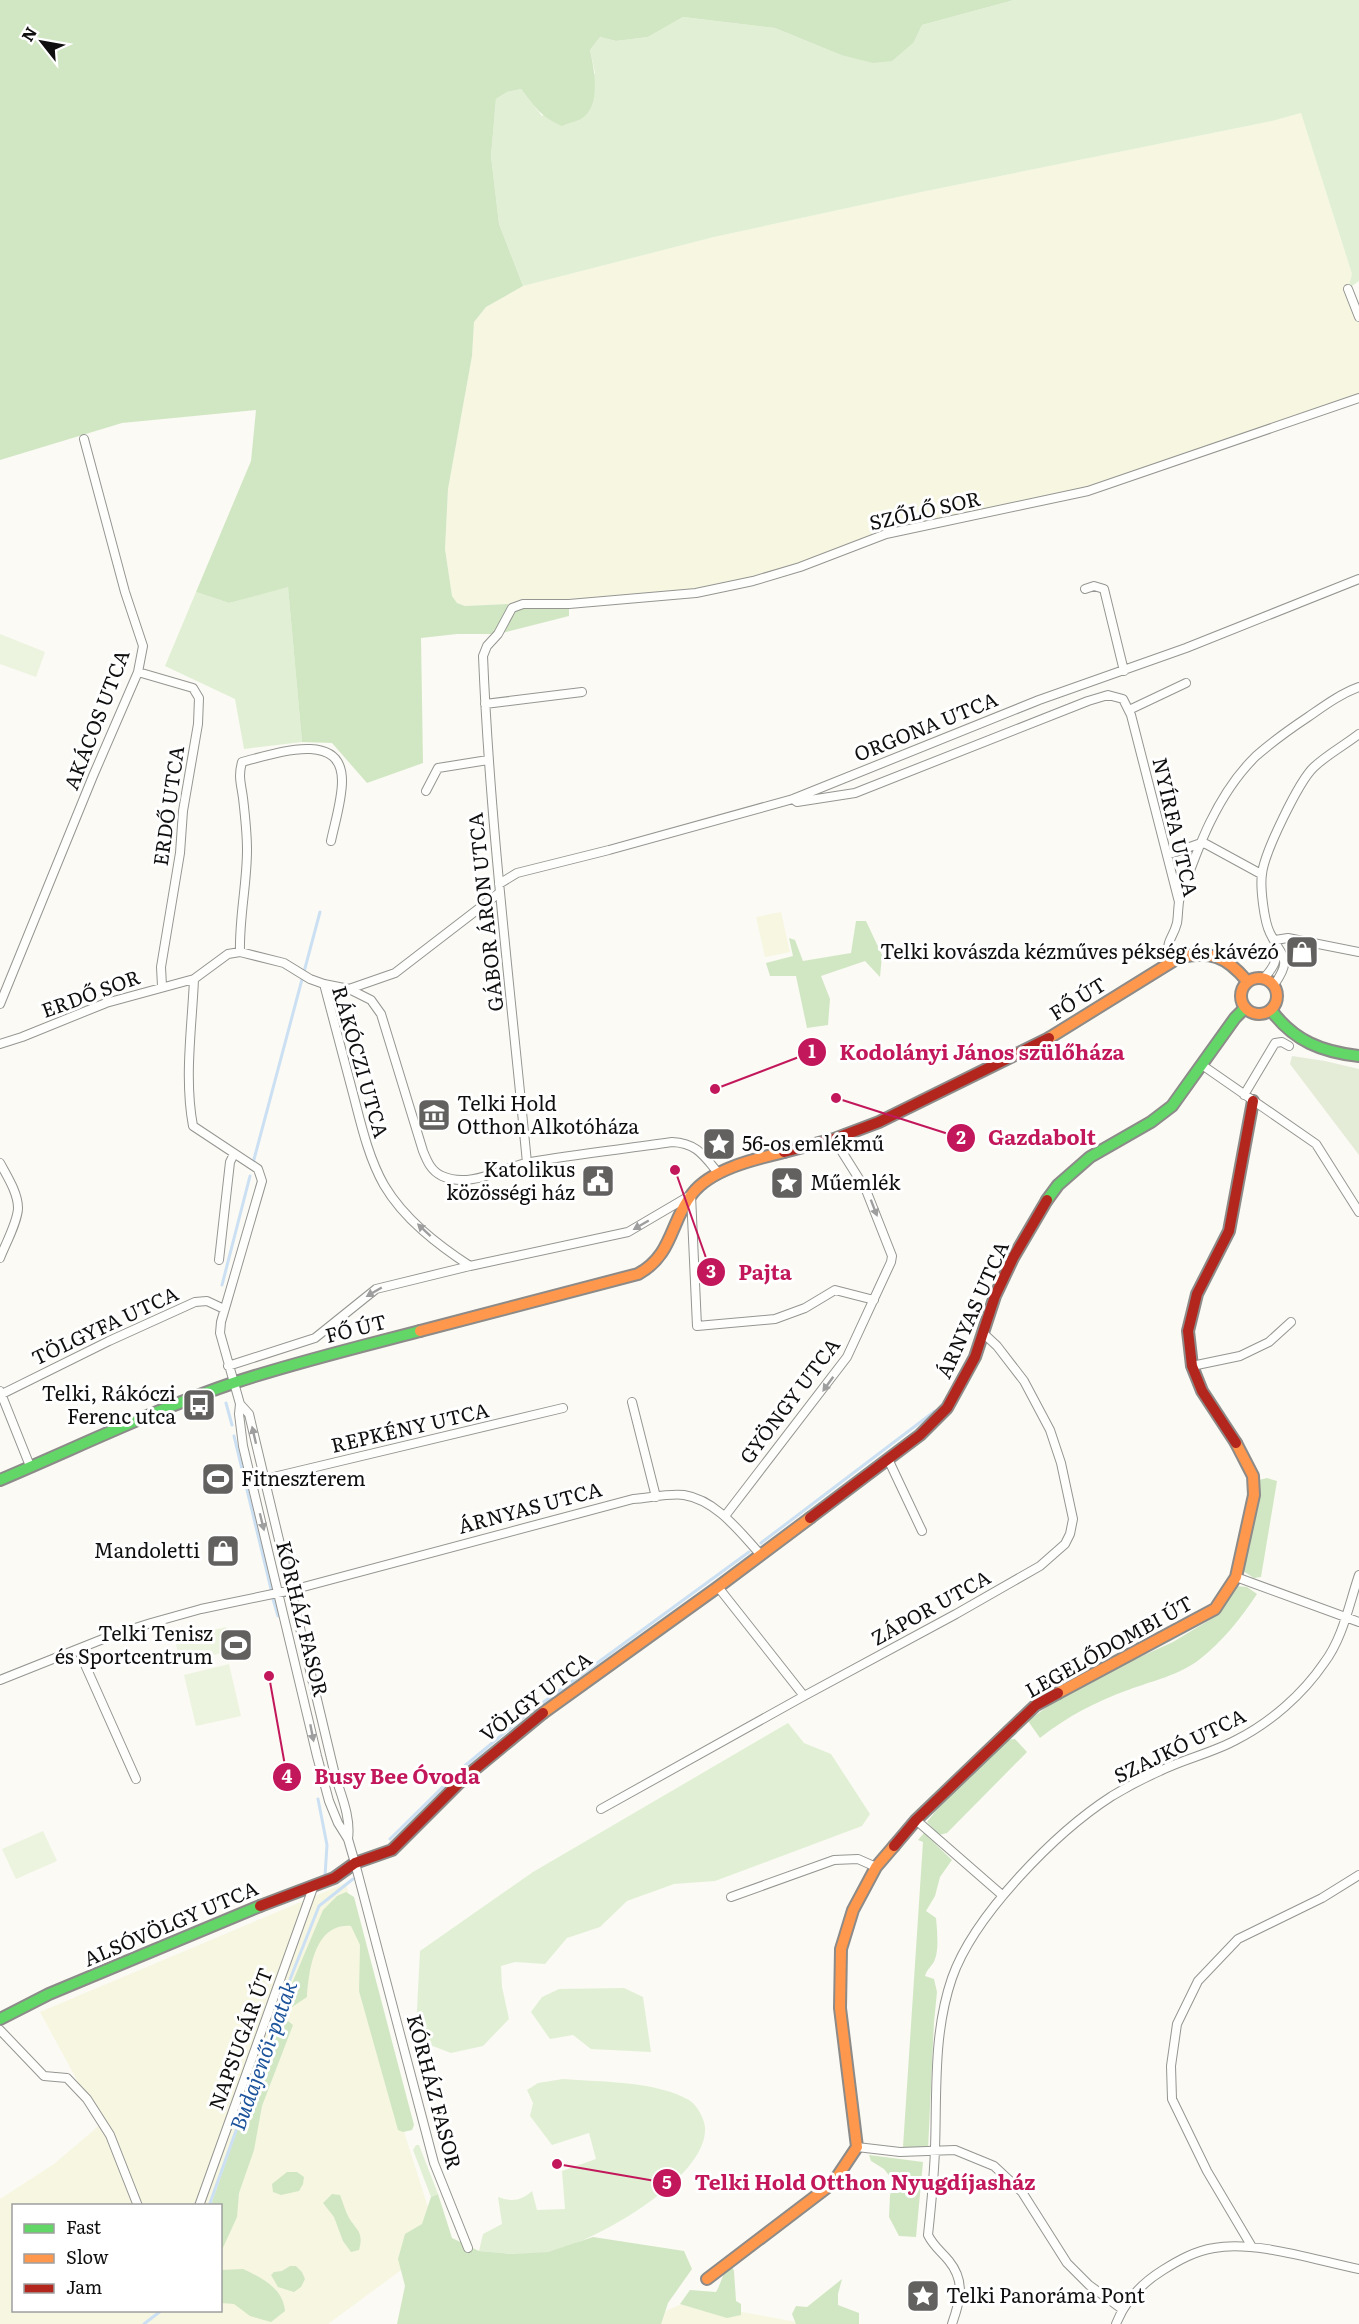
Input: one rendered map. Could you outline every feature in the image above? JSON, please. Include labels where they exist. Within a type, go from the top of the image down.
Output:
[{"type":"street","points":[[1348,289],[1359,317]]},
{"type":"street","name":"SZŐLŐ SOR","points":[[483,656],[512,608],[523,604],[569,604],[696,593],[753,581],[800,567],[886,534],[1088,491],[1359,398]]},
{"type":"street","name":"AKÁCOS UTCA","points":[[0,1004],[138,672],[143,646],[125,592],[84,439]]},
{"type":"street","name":"ORGONA UTCA","points":[[349,989],[395,973],[517,873],[793,799],[1039,700],[1124,671],[1359,579]]},
{"type":"street","points":[[1085,588],[1094,586],[1104,589],[1124,671]]},
{"type":"street","name":"GÁBOR ÁRON UTCA","points":[[483,656],[488,760],[499,888],[527,1163]]},
{"type":"street","name":"ERDŐ UTCA","points":[[138,672],[193,688],[199,698],[198,724],[183,811],[180,853],[161,967],[162,986]]},
{"type":"street","points":[[1129,710],[1186,682]]},
{"type":"street","points":[[1179,903],[1201,843],[1218,806],[1237,778],[1256,756],[1345,692],[1359,687]]},
{"type":"street","points":[[485,704],[582,692]]},
{"type":"street","name":"NYÍRFA UTCA","points":[[793,799],[797,802],[855,793],[1088,701],[1108,695],[1123,699],[1129,710],[1179,903],[1176,926],[1168,940],[1167,951],[1171,962]]},
{"type":"street","points":[[1274,985],[1286,964],[1284,954],[1267,922],[1262,874],[1269,846],[1313,768],[1359,734]]},
{"type":"street","points":[[234,1383],[220,1333],[224,1309],[262,1181],[258,1169],[193,1126],[190,1111],[190,1073],[194,979],[228,954],[240,952],[239,925],[245,890],[247,848],[243,797],[238,775],[242,762],[314,747],[328,752],[339,765],[342,781],[331,841]]},
{"type":"street","points":[[426,791],[438,768],[488,760]]},
{"type":"street","points":[[1167,855],[1201,843],[1262,874]]},
{"type":"street","points":[[1275,940],[1288,938],[1359,952]]},
{"type":"street","points":[[1264,978],[1273,969],[1278,957],[1275,940]]},
{"type":"street","name":"RÁKÓCZI UTCA","points":[[240,952],[284,963],[310,979],[324,984],[373,1163],[385,1186],[400,1207],[445,1249],[471,1266]]},
{"type":"street","name":"FŐ ÚT","points":[[0,1480],[234,1383],[320,1356],[638,1274],[651,1267],[661,1256],[692,1195],[704,1182],[747,1161],[834,1139],[879,1122],[1020,1054],[1171,962],[1191,954],[1209,953],[1224,958],[1247,981]]},
{"type":"street","points":[[1272,1010],[1258,1015],[1245,1008],[1240,995],[1247,981],[1264,978],[1274,985],[1277,995],[1272,1010],[1281,1025],[1307,1044],[1338,1054],[1359,1056]]},
{"type":"street","name":"ERDŐ SOR","points":[[0,1044],[106,1003],[194,979]]},
{"type":"street","points":[[324,984],[349,989],[371,1000],[381,1014],[413,1124],[429,1166],[442,1176],[460,1179],[478,1178],[504,1172],[527,1163],[672,1142],[684,1142],[696,1148],[719,1174]]},
{"type":"street","name":"ÁRNYAS UTCA","points":[[718,1587],[920,1435],[947,1408],[971,1366],[995,1296],[1013,1258],[1058,1185],[1090,1157],[1151,1122],[1172,1106],[1245,1008]]},
{"type":"street","points":[[1249,1098],[1275,1043],[1282,1042],[1289,1046]]},
{"type":"street","points":[[1202,1065],[1316,1144],[1359,1212]]},
{"type":"street","name":"LEGELŐDOMBI ÚT","points":[[857,2147],[840,2008],[841,1949],[853,1910],[876,1867],[916,1820],[1036,1705],[1215,1609],[1236,1577],[1252,1503],[1253,1476],[1245,1457],[1202,1391],[1192,1366],[1188,1331],[1197,1294],[1229,1231],[1249,1098]]},
{"type":"street","name":"GYÖNGY UTCA","points":[[725,1516],[847,1358],[892,1256],[866,1190],[834,1139]]},
{"type":"street","points":[[219,1260],[230,1162],[234,1154]]},
{"type":"street","points":[[0,1163],[10,1182],[18,1207],[0,1258]]},
{"type":"street","points":[[692,1195],[697,1326],[775,1319],[805,1308],[835,1290],[874,1300]]},
{"type":"street","name":"FŐ ÚT","points":[[228,1366],[315,1338],[376,1289],[628,1232],[692,1195]]},
{"type":"street","name":"TÖLGYFA UTCA","points":[[0,1393],[195,1302],[207,1300],[224,1309]]},
{"type":"street","points":[[1192,1366],[1240,1356],[1269,1342],[1291,1322]]},
{"type":"street","name":"ZÁPOR UTCA","points":[[601,1809],[956,1614],[1040,1566],[1065,1544],[1073,1519],[1069,1493],[1050,1430],[1024,1381],[997,1346],[983,1334]]},
{"type":"street","name":"KÓRHÁZ FASOR","points":[[234,1383],[240,1404],[240,1426],[329,1801],[348,1839],[355,1863],[434,2163],[468,2248]]},
{"type":"street","points":[[0,1393],[30,1466]]},
{"type":"street","points":[[632,1402],[656,1497]]},
{"type":"street","name":"KÓRHÁZ FASOR","points":[[240,1404],[249,1414],[335,1775],[344,1804],[349,1830],[348,1839]]},
{"type":"street","name":"REPKÉNY UTCA","points":[[253,1483],[563,1408]]},
{"type":"street","points":[[888,1459],[922,1531]]},
{"type":"street","name":"ÁRNYAS UTCA","points":[[0,1680],[151,1623],[201,1609],[292,1590],[633,1499],[684,1495],[703,1503],[725,1516],[760,1554]]},
{"type":"street","name":"SZAJKÓ UTCA","points":[[935,2151],[936,2067],[945,2002],[953,1976],[972,1940],[1002,1895],[1069,1829],[1112,1796],[1162,1769],[1236,1741],[1261,1725],[1288,1703],[1325,1663],[1340,1634],[1359,1575]]},
{"type":"street","points":[[1236,1577],[1359,1622]]},
{"type":"street","points":[[718,1587],[804,1696]]},
{"type":"street","name":"VÖLGY UTCA","points":[[355,1863],[392,1850],[463,1779],[530,1722],[718,1587]]},
{"type":"street","points":[[78,1649],[136,1779]]},
{"type":"street","points":[[324,1777],[335,1775]]},
{"type":"street","points":[[916,1820],[1002,1895]]},
{"type":"street","points":[[731,1897],[834,1860],[858,1859],[876,1867]]},
{"type":"street","name":"ALSÓVÖLGY UTCA","points":[[0,2019],[49,1994],[314,1884],[334,1878],[355,1863]]},
{"type":"street","points":[[1252,2247],[1207,2171],[1172,2099],[1171,2066],[1176,2024],[1197,1981],[1238,1939],[1322,1898],[1359,1875]]},
{"type":"street","name":"NAPSUGÁR ÚT","points":[[199,2204],[314,1884]]},
{"type":"street","points":[[0,2030],[44,2076],[67,2078],[87,2099],[110,2135],[138,2204]]},
{"type":"street","points":[[0,2048],[9,2041]]},
{"type":"street","points":[[707,2279],[833,2183],[857,2147],[900,2152],[956,2151],[994,2166],[1022,2192],[1067,2263],[1089,2285],[1122,2309]]},
{"type":"street","points":[[935,2151],[928,2235],[933,2247],[949,2261],[960,2281],[958,2305],[952,2324]]},
{"type":"street","points":[[1116,2324],[1122,2309],[1147,2279],[1185,2256],[1214,2247],[1252,2247],[1359,2269]]},
{"type":"green space","points":[[0,0],[1014,0],[922,25],[914,42],[892,61],[873,63],[841,55],[775,28],[683,17],[648,37],[616,41],[600,37],[590,50],[595,87],[592,105],[588,113],[579,120],[562,126],[555,123],[539,111],[521,89],[507,92],[496,99],[491,156],[499,224],[523,286],[486,307],[474,322],[472,356],[448,489],[445,549],[452,596],[457,603],[465,606],[508,604],[512,608],[569,604],[569,616],[498,634],[457,634],[421,638],[423,763],[367,783],[332,743],[302,742],[288,587],[229,603],[196,592],[251,461],[256,410],[122,423],[0,460]]},
{"type":"green space","points":[[1014,0],[1359,0],[1359,281],[1348,289],[1352,274],[1301,113],[1272,121],[926,191],[714,237],[523,286],[499,224],[491,156],[496,99],[507,92],[521,89],[542,116],[595,73],[590,50],[600,37],[616,41],[648,37],[683,17],[775,28],[841,55],[914,42],[922,25]]},
{"type":"green space","points":[[1301,113],[1352,274],[1348,289],[1359,317],[1359,398],[1088,491],[886,534],[800,567],[696,593],[512,608],[508,604],[465,606],[457,603],[452,596],[445,549],[448,489],[472,356],[474,322],[486,307],[523,286],[714,237],[926,191],[1272,121]]},
{"type":"green space","points":[[288,586],[302,742],[244,749],[235,699],[165,666],[196,592],[229,603]]},
{"type":"green space","points":[[0,634],[45,652],[36,677],[0,664]]},
{"type":"green space","points":[[781,912],[790,952],[765,957],[756,917]]},
{"type":"green space","points":[[856,921],[866,921],[882,955],[880,977],[865,961],[821,976],[830,999],[828,1025],[807,1028],[796,976],[770,976],[766,963],[793,956],[789,938],[795,940],[803,961],[851,953]]},
{"type":"green space","points":[[1292,1056],[1359,1069],[1359,1155],[1290,1064]]},
{"type":"green space","points":[[1267,1478],[1277,1481],[1261,1577],[1254,1578],[1243,1571],[1243,1562],[1259,1480]]},
{"type":"green space","points":[[1236,1586],[1247,1587],[1257,1594],[1231,1629],[1200,1659],[1175,1673],[1093,1705],[1071,1716],[1040,1738],[1028,1721],[1059,1698],[1096,1677],[1173,1642],[1211,1619]]},
{"type":"green space","points":[[226,1627],[231,1651],[180,1663],[175,1639]]},
{"type":"green space","points":[[229,1664],[241,1716],[196,1726],[184,1675]]},
{"type":"green space","points":[[788,1723],[804,1743],[831,1754],[870,1814],[862,1826],[715,1881],[674,1884],[627,1901],[600,1927],[567,1938],[545,1964],[515,1962],[501,1966],[502,1987],[509,2019],[483,2046],[451,2053],[430,2045],[416,2029],[420,1951],[533,1872]]},
{"type":"green space","points":[[1015,1739],[1027,1752],[947,1833],[939,1835],[927,1822],[1005,1740]]},
{"type":"green space","points":[[43,1831],[57,1861],[16,1879],[2,1849]]},
{"type":"green space","points":[[924,1833],[952,1860],[940,1877],[935,1896],[926,1911],[936,1918],[937,1939],[935,1959],[925,1976],[934,1979],[937,1992],[928,2150],[903,2147],[923,1842],[918,1840]]},
{"type":"green space","points":[[346,1883],[405,2135],[439,2242],[328,2324],[0,2324],[0,2199],[54,2164],[101,2124],[40,2012]]},
{"type":"green space","points":[[346,1892],[354,1897],[414,2125],[412,2130],[403,2132],[398,2130],[359,1991],[360,1945],[351,1926],[339,1927],[329,1932],[322,1940],[312,1961],[307,1997],[292,2007],[282,2007],[323,1910],[337,1896]]},
{"type":"green space","points":[[624,1988],[643,1997],[651,2052],[591,2049],[573,2035],[550,2039],[531,2012],[542,1997],[559,1989]]},
{"type":"green space","points":[[288,2021],[293,2025],[262,2106],[254,2150],[239,2193],[237,2217],[222,2250],[222,2204],[211,2204],[273,2028]]},
{"type":"green space","points":[[563,2079],[645,2086],[661,2089],[689,2100],[697,2108],[704,2123],[701,2147],[688,2167],[669,2187],[644,2206],[592,2236],[548,2252],[514,2254],[479,2251],[483,2234],[502,2224],[498,2197],[516,2200],[532,2191],[537,2210],[565,2209],[562,2171],[596,2159],[589,2133],[552,2145],[530,2116],[533,2103],[527,2090],[538,2083]]},
{"type":"green space","points":[[416,2145],[419,2145],[438,2194],[431,2197],[413,2150]]},
{"type":"green space","points":[[869,2155],[923,2162],[916,2237],[899,2236],[889,2217],[890,2195],[895,2183],[884,2169],[871,2161]]},
{"type":"green space","points":[[287,2172],[297,2172],[304,2177],[299,2191],[281,2195],[273,2192],[272,2184]]},
{"type":"green space","points":[[332,2194],[340,2195],[348,2215],[359,2232],[361,2239],[359,2250],[351,2252],[343,2241],[334,2217],[323,2203]]},
{"type":"green space","points":[[438,2194],[452,2238],[479,2251],[514,2254],[548,2252],[593,2237],[684,2251],[692,2269],[668,2303],[661,2324],[397,2324],[405,2286],[398,2259],[405,2234],[422,2224],[431,2197]]},
{"type":"green space","points":[[731,2264],[734,2271],[736,2301],[741,2304],[741,2315],[727,2318],[680,2304],[690,2290],[716,2292]]},
{"type":"green space","points":[[290,2266],[296,2266],[305,2279],[301,2287],[294,2292],[278,2287],[271,2275]]},
{"type":"green space","points":[[243,2269],[264,2280],[276,2290],[285,2311],[271,2322],[250,2316],[234,2304],[222,2303],[222,2270]]},
{"type":"green space","points":[[842,2279],[838,2305],[859,2313],[859,2324],[796,2324],[792,2314],[796,2306],[807,2307]]},
{"type":"green space","points":[[686,2302],[808,2324],[637,2324]]},
{"type":"waterway","points":[[253,1163],[320,912]]},
{"type":"waterway","points":[[222,1285],[250,1176]]},
{"type":"waterway","points":[[226,1403],[232,1425]]},
{"type":"waterway","points":[[761,1543],[935,1411]]},
{"type":"waterway","points":[[234,1436],[271,1589]]},
{"type":"waterway","points":[[390,1839],[461,1769],[526,1715],[749,1552]]},
{"type":"waterway","points":[[273,1599],[278,1616]]},
{"type":"waterway","points":[[318,1799],[327,1845],[325,1876]]},
{"type":"waterway","name":"Budajenői-patak","points":[[210,2204],[291,1977],[319,1906],[353,1879]]},
{"type":"waterway","name":"Budajenői-patak","points":[[144,2324],[159,2312]]},
{"type":"traffic: fast","points":[[1047,1200],[1058,1185],[1090,1157],[1151,1122],[1172,1106],[1235,1018],[1245,1008]]},
{"type":"traffic: fast","points":[[1271,1010],[1289,1030],[1310,1043],[1321,1048],[1359,1056]]},
{"type":"traffic: fast","points":[[0,1480],[147,1416],[236,1382],[420,1331]]},
{"type":"traffic: fast","points":[[0,2019],[49,1994],[260,1906]]},
{"type":"traffic: slow","points":[[1049,1038],[1178,958],[1199,955],[1217,957],[1232,966],[1247,981]]},
{"type":"traffic: slow","points":[[1259,978],[1272,983],[1277,996],[1272,1009],[1259,1014],[1246,1009],[1241,996],[1246,983],[1259,978]]},
{"type":"traffic: slow","points":[[420,1331],[638,1274],[649,1266],[665,1248],[685,1205],[700,1185],[734,1166],[784,1152]]},
{"type":"traffic: slow","points":[[1058,1693],[1215,1609],[1236,1577],[1254,1495],[1253,1476],[1236,1443]]},
{"type":"traffic: slow","points":[[543,1713],[810,1518]]},
{"type":"traffic: slow","points":[[707,2279],[833,2183],[857,2147],[840,2008],[841,1949],[853,1910],[876,1867],[894,1846]]},
{"type":"traffic: jam","points":[[784,1152],[834,1139],[879,1122],[1049,1038]]},
{"type":"traffic: jam","points":[[1236,1443],[1202,1391],[1192,1366],[1188,1331],[1197,1294],[1229,1231],[1253,1101]]},
{"type":"traffic: jam","points":[[810,1518],[920,1435],[947,1408],[975,1357],[995,1296],[1013,1258],[1047,1200]]},
{"type":"traffic: jam","points":[[894,1846],[916,1820],[1036,1705],[1058,1693]]},
{"type":"traffic: jam","points":[[260,1906],[334,1878],[355,1863],[392,1850],[463,1779],[543,1713]]},
{"type":"place","name":"Telki kovászda kézműves pékség és kávézó","points":[[1302,952]]},
{"type":"place","name":"Kodolányi János szülőháza","points":[[715,1089]]},
{"type":"place","name":"Gazdabolt","points":[[836,1098]]},
{"type":"place","name":"Telki Hold Otthon Alkotóháza","points":[[434,1115]]},
{"type":"place","name":"56-os emlékmű","points":[[719,1144]]},
{"type":"place","name":"Pajta","points":[[675,1170]]},
{"type":"place","name":"Katolikus közösségi ház","points":[[598,1181]]},
{"type":"place","name":"Műemlék","points":[[787,1183]]},
{"type":"place","name":"Telki, Rákóczi Ferenc utca","points":[[199,1405]]},
{"type":"place","name":"Fitneszterem","points":[[218,1479]]},
{"type":"place","name":"Mandoletti","points":[[223,1551]]},
{"type":"place","name":"Telki Tenisz és Sportcentrum","points":[[236,1645]]},
{"type":"place","name":"Busy Bee Óvoda","points":[[269,1676]]},
{"type":"place","name":"Telki Hold Otthon Nyugdíjasház","points":[[557,2164]]},
{"type":"place","name":"Telki Panoráma Pont","points":[[923,2296]]}]
